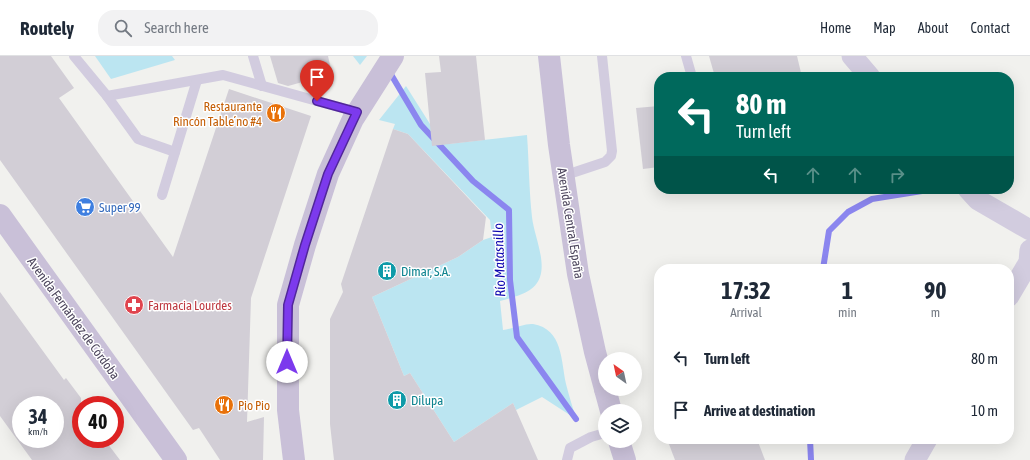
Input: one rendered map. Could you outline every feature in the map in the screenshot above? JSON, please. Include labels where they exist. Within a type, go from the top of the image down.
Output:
[{"type":"main road","name":"Avenida Central España","points":[[545,61],[578,274],[598,363]]},
{"type":"main road","points":[[294,460],[288,410],[288,305],[305,245],[328,174],[357,112],[389,62]]},
{"type":"main road","name":"Avenida Fernández de Córdoba","points":[[0,214],[176,460]]},
{"type":"main road","points":[[621,448],[625,460]]},
{"type":"street","points":[[852,56],[866,72]]},
{"type":"street","points":[[973,194],[978,200],[1030,230]]},
{"type":"street","points":[[1014,288],[1029,262],[1030,250]]},
{"type":"street","points":[[914,460],[924,444]]},
{"type":"lane","points":[[74,56],[107,96],[138,139],[175,152]]},
{"type":"lane","points":[[254,56],[262,86]]},
{"type":"lane","points":[[563,176],[605,162],[611,156],[612,151],[602,56]]},
{"type":"lane","points":[[686,56],[691,72]]},
{"type":"lane","points":[[107,96],[223,75],[357,112]]},
{"type":"lane","points":[[162,195],[197,80]]},
{"type":"lane","points":[[567,460],[570,448],[598,435]]},
{"type":"shaded area","points":[[95,56],[172,56],[175,60],[111,79]]},
{"type":"shaded area","points":[[353,56],[367,56],[360,65]]},
{"type":"shaded area","points":[[406,86],[430,124],[448,144],[527,135],[532,217],[542,263],[540,277],[534,287],[523,294],[500,301],[503,330],[526,324],[533,324],[543,327],[550,332],[559,347],[566,384],[576,419],[542,397],[516,410],[513,403],[454,442],[410,373],[404,376],[372,297],[458,257],[483,240],[492,237],[490,220],[408,134],[393,129],[395,124],[379,120]]},
{"type":"building","points":[[0,56],[51,56],[74,88],[59,98],[173,257],[229,89],[311,116],[251,298],[247,422],[264,417],[263,460],[220,460],[199,428],[193,430],[0,160]]},
{"type":"building","points":[[270,56],[328,56],[332,74],[288,86],[278,83]]},
{"type":"building","points":[[439,56],[476,56],[485,140],[432,146],[425,73],[441,72]]},
{"type":"building","points":[[709,56],[797,56],[801,72],[714,72]]},
{"type":"building","points":[[654,106],[654,168],[643,169],[636,108]]},
{"type":"building","name":"Dimar, S.A.","points":[[393,129],[408,134],[486,217],[483,240],[458,257],[372,297],[404,376],[410,373],[454,442],[513,403],[538,460],[334,460],[330,424],[330,319],[343,292],[341,284]]},
{"type":"building","points":[[0,292],[64,380],[66,378],[80,396],[72,396],[72,448],[111,448],[120,460],[32,460],[23,448],[64,448],[64,396],[12,396],[12,432],[0,416]]},
{"type":"building","points":[[669,444],[759,444],[765,460],[675,460]]},
{"type":"waterway","name":"Río Matasnillo","points":[[389,71],[421,125],[473,181],[509,210],[510,280],[517,337],[576,419]]},
{"type":"waterway","points":[[824,264],[829,231],[848,212],[872,199],[903,194]]},
{"type":"waterway","points":[[810,444],[811,460]]},
{"type":"place","name":"Restaurante Rincón Table´no #4","points":[[276,113]]},
{"type":"place","name":"Super 99","points":[[85,207]]},
{"type":"place","name":"Dimar, S.A.","points":[[387,271]]},
{"type":"place","name":"Farmacia Lourdes","points":[[134,305]]},
{"type":"place","name":"Dilupa","points":[[397,400]]},
{"type":"place","name":"Pio Pio","points":[[224,405]]},
{"type":"route","points":[[287,362],[288,305],[305,245],[328,174],[357,112],[317,101]]}]
